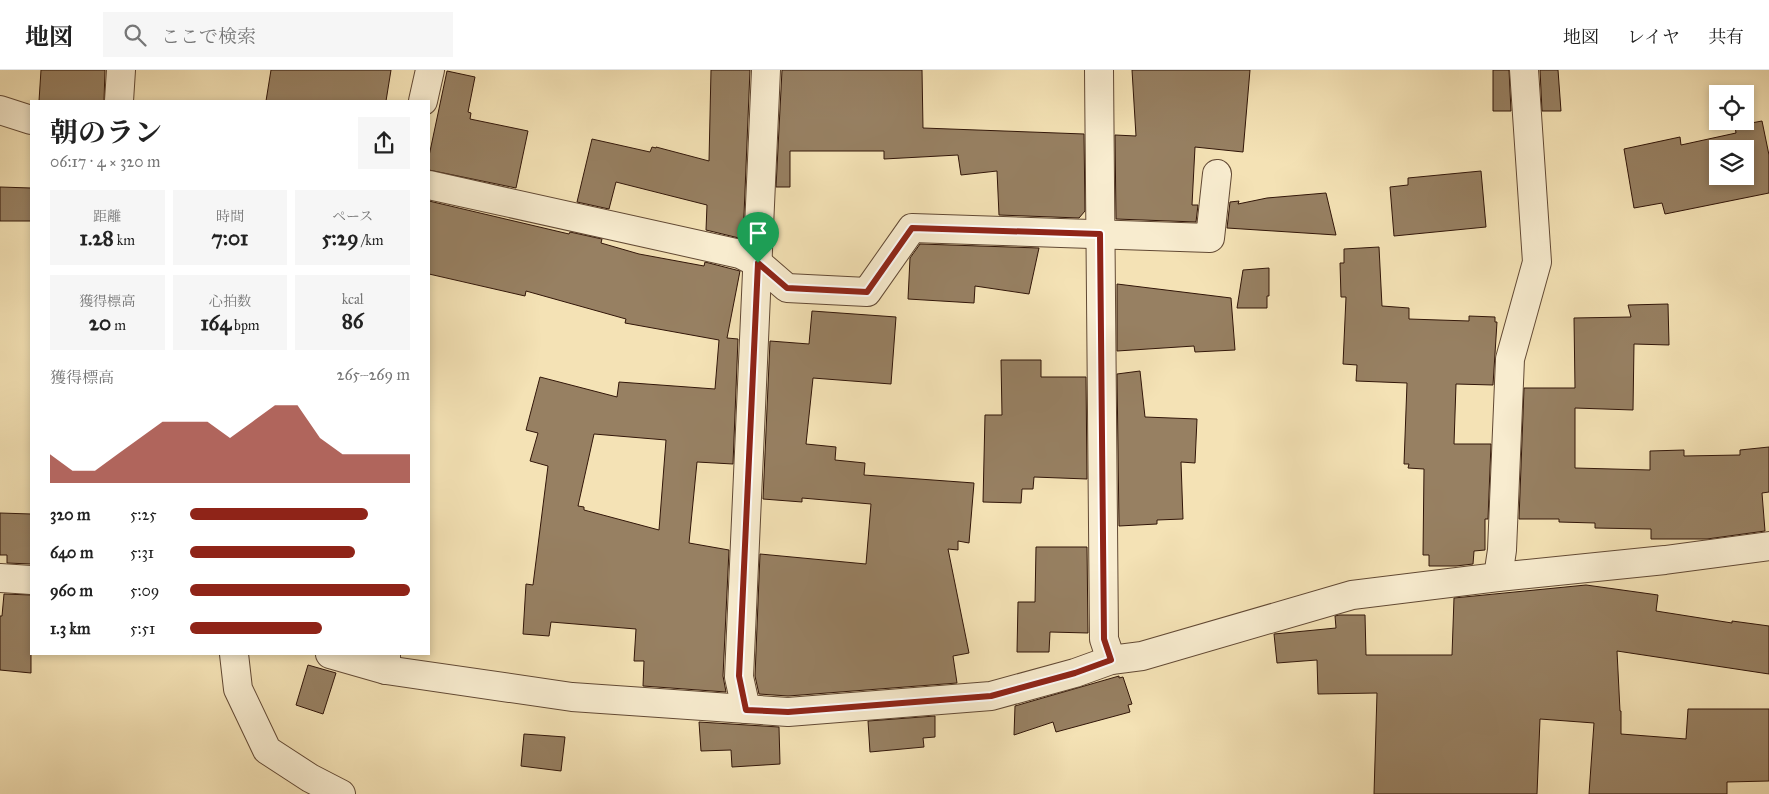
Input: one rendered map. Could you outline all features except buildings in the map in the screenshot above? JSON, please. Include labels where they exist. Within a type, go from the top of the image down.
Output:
[{"type":"street","points":[[119,100],[121,70]]},
{"type":"street","points":[[423,100],[430,70]]},
{"type":"street","points":[[746,710],[739,676],[766,70]]},
{"type":"street","points":[[1099,70],[1104,639],[1111,660]]},
{"type":"street","points":[[1498,577],[1502,550],[1510,359],[1537,262],[1524,70]]},
{"type":"street","points":[[0,110],[30,120]]},
{"type":"street","points":[[430,185],[740,254],[758,263],[787,288],[867,292],[912,228],[1210,238],[1217,174]]},
{"type":"street","points":[[337,655],[386,662],[572,697],[788,712],[991,696],[1075,673],[1111,660],[1142,656],[1352,595],[1498,577],[1665,560],[1769,546]]},
{"type":"street","points":[[0,578],[30,580]]},
{"type":"street","points":[[234,655],[238,689],[267,750],[310,778],[341,794]]},
{"type":"route","points":[[912,228],[1100,234],[1104,639],[1111,660],[1075,673],[991,696],[788,712],[746,710],[739,676],[758,263],[787,288],[867,292],[912,228]]}]
